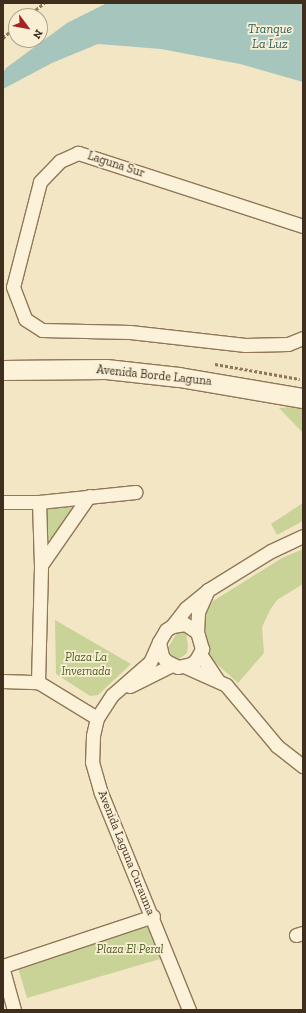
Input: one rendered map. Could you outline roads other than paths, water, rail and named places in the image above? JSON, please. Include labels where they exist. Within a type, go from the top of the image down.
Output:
[{"type":"street","name":"Laguna Sur","points":[[303,226],[78,153],[60,161],[40,182],[8,286],[25,319],[42,330],[130,332],[245,345],[288,344],[303,338]]},
{"type":"street","name":"Avenida Borde Laguna","points":[[3,370],[106,369],[179,377],[303,398]]},
{"type":"street","points":[[3,502],[39,502],[135,492]]},
{"type":"street","points":[[41,565],[89,496]]},
{"type":"street","points":[[38,682],[41,565],[39,502]]},
{"type":"street","name":"Avenida Laguna Curauma","points":[[189,1010],[153,916],[94,773],[92,750],[97,718],[112,695],[150,662],[166,630],[172,626],[186,608],[208,590],[271,551],[303,536]]},
{"type":"street","points":[[112,695],[178,666],[191,664],[200,654],[202,643],[197,632],[198,612],[208,590]]},
{"type":"street","points":[[172,626],[185,624],[197,632]]},
{"type":"street","points":[[160,642],[162,656],[178,666],[218,681],[237,696],[277,746],[301,765],[303,777]]},
{"type":"street","points":[[200,654],[218,681]]},
{"type":"street","points":[[3,681],[38,682],[97,718]]},
{"type":"street","points":[[3,966],[153,916]]},
{"type":"street","points":[[3,970],[14,1010]]},
{"type":"water","name":"Tranque La Luz","points":[[107,3],[303,3],[303,82],[240,64],[161,49],[98,44],[52,63],[3,89],[3,73],[6,68],[33,48],[48,48],[48,37],[67,23]]},
{"type":"park label","name":"Plaza La Invernada","points":[[86,665]]},
{"type":"park label","name":"Plaza El Peral","points":[[130,950]]}]
